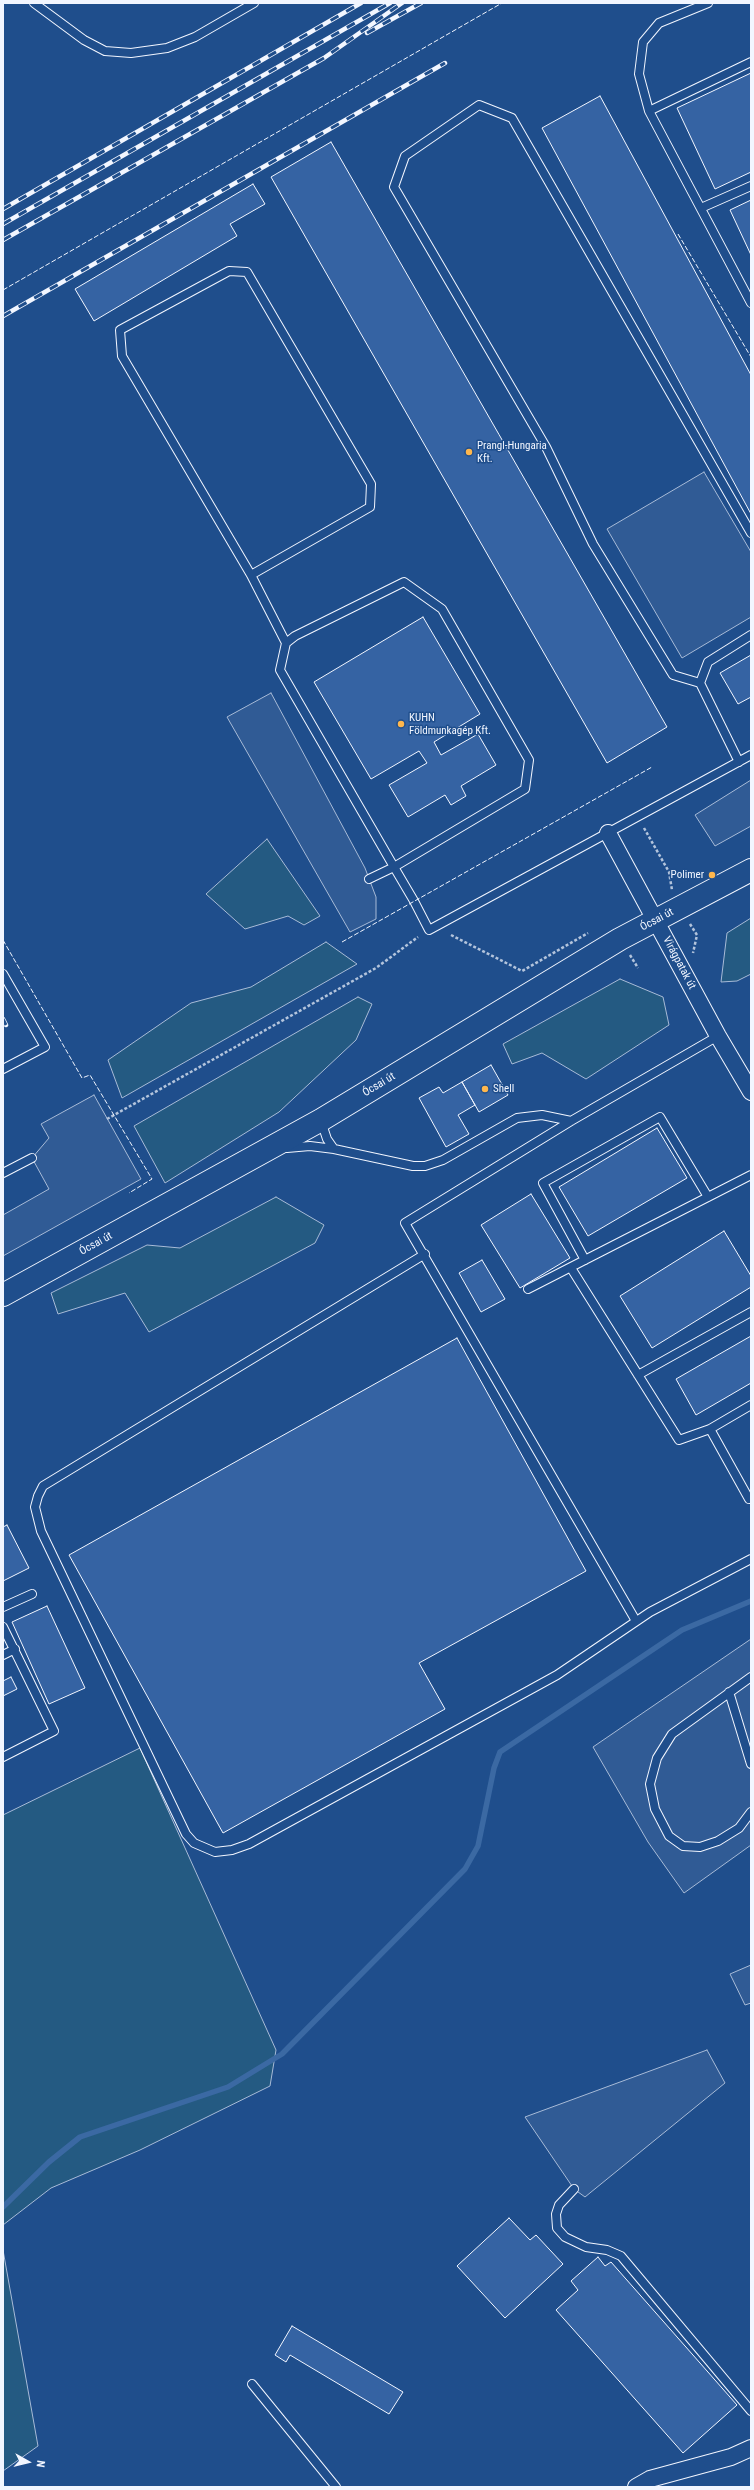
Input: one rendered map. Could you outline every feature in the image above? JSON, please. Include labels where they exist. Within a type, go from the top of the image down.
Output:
[{"type":"main road","name":"Ócsai út","points":[[3,1295],[321,1120],[620,939],[751,870]]},
{"type":"street","name":"Virágpatak út","points":[[608,833],[718,1036],[750,1086]]},
{"type":"street","points":[[636,2487],[650,2479],[731,2456],[751,2448]]},
{"type":"lane","points":[[34,3],[84,40],[105,51],[131,54],[167,48],[195,37],[254,3]]},
{"type":"lane","points":[[708,3],[659,23],[643,42],[639,74],[649,111],[751,303]]},
{"type":"lane","points":[[649,111],[751,62]]},
{"type":"lane","points":[[700,683],[673,675],[593,544],[546,447],[394,187],[405,156],[479,104],[512,118],[751,533]]},
{"type":"lane","points":[[701,208],[751,186]]},
{"type":"lane","points":[[251,575],[370,507],[371,484],[247,272],[229,271],[120,330],[122,356],[251,575],[286,643]]},
{"type":"lane","points":[[369,879],[394,867],[525,789],[529,760],[442,609],[404,582],[295,636],[286,643],[280,670],[394,867],[428,930],[751,755]]},
{"type":"lane","points":[[738,762],[700,683],[708,662],[751,635]]},
{"type":"lane","points":[[3,974],[45,1047],[3,1069]]},
{"type":"lane","points":[[636,1622],[425,1254],[405,1223],[571,1121],[718,1036]]},
{"type":"lane","points":[[211,1180],[291,1146],[310,1146],[334,1149],[400,1164],[425,1166],[444,1160],[517,1118],[542,1115],[571,1121]]},
{"type":"lane","points":[[585,1260],[543,1183],[660,1117],[708,1197]]},
{"type":"lane","points":[[321,1120],[327,1139],[334,1149]]},
{"type":"lane","points":[[3,1173],[32,1158]]},
{"type":"lane","points":[[528,1289],[751,1175]]},
{"type":"lane","points":[[425,1254],[43,1486],[38,1496],[36,1513],[41,1530],[186,1834],[194,1843],[215,1852],[232,1850],[249,1844],[557,1674],[636,1622],[751,1559]]},
{"type":"lane","points":[[570,1268],[679,1440],[710,1429],[751,1405]]},
{"type":"lane","points":[[638,1375],[751,1312]]},
{"type":"lane","points":[[710,1429],[749,1498],[751,1498]]},
{"type":"lane","points":[[3,1607],[32,1594]]},
{"type":"lane","points":[[3,1628],[15,1649],[54,1731],[3,1757]]},
{"type":"lane","points":[[3,1655],[15,1649]]},
{"type":"lane","points":[[751,1677],[672,1734],[657,1758],[650,1784],[653,1802],[670,1836],[683,1846],[700,1847],[718,1842],[739,1828],[751,1812]]},
{"type":"lane","points":[[729,1692],[751,1764]]},
{"type":"lane","points":[[574,2189],[559,2205],[556,2214],[557,2228],[564,2237],[586,2248],[607,2250],[621,2256],[751,2411]]},
{"type":"lane","points":[[252,2384],[336,2487]]},
{"type":"path","points":[[638,817],[669,872],[673,891],[697,935],[692,950],[695,959]]},
{"type":"path","points":[[451,935],[522,970],[595,929]]},
{"type":"path","points":[[107,1119],[376,968],[428,930]]},
{"type":"path","points":[[620,939],[638,968]]},
{"type":"shaded area","points":[[704,472],[751,552],[751,617],[682,658],[607,529]]},
{"type":"shaded area","points":[[271,693],[365,868],[376,897],[376,919],[350,932],[227,717]]},
{"type":"shaded area","points":[[751,780],[751,826],[715,846],[695,815]]},
{"type":"shaded area","points":[[267,839],[320,916],[304,925],[288,916],[245,929],[206,894]]},
{"type":"shaded area","points":[[751,918],[751,974],[737,981],[721,982],[727,933]]},
{"type":"shaded area","points":[[326,942],[357,964],[122,1098],[108,1060],[191,1003],[251,987]]},
{"type":"shaded area","points":[[620,979],[663,997],[669,1025],[586,1079],[542,1053],[512,1064],[503,1044]]},
{"type":"shaded area","points":[[358,997],[372,1004],[356,1040],[279,1112],[165,1183],[134,1126]]},
{"type":"shaded area","points":[[94,1095],[141,1179],[3,1256],[3,1215],[49,1189],[32,1158],[49,1138],[41,1124]]},
{"type":"shaded area","points":[[276,1197],[324,1225],[315,1243],[149,1332],[125,1293],[58,1314],[51,1293],[147,1245],[180,1248]]},
{"type":"shaded area","points":[[751,1639],[751,1845],[684,1893],[648,1842],[593,1747]]},
{"type":"shaded area","points":[[140,1748],[276,2050],[270,2086],[140,2150],[51,2188],[3,2225],[3,1815]]},
{"type":"shaded area","points":[[751,1965],[751,2003],[745,2005],[730,1974]]},
{"type":"shaded area","points":[[707,2050],[725,2083],[585,2197],[574,2189],[525,2117]]},
{"type":"shaded area","points":[[3,2250],[38,2446],[3,2471]]},
{"type":"building","points":[[751,73],[751,172],[715,189],[677,108]]},
{"type":"building","points":[[600,96],[751,375],[751,514],[542,128]]},
{"type":"building","name":"Prangl-Hungaria Kft.","points":[[331,142],[667,727],[607,763],[271,177]]},
{"type":"building","points":[[253,184],[265,204],[230,224],[237,236],[94,321],[75,289]]},
{"type":"building","points":[[751,200],[751,255],[730,210]]},
{"type":"building","name":"KUHN Földmunkagép Kft.","points":[[423,617],[480,714],[434,742],[441,755],[478,734],[496,765],[461,786],[466,796],[451,805],[445,795],[408,817],[389,785],[427,763],[419,751],[371,779],[314,682]]},
{"type":"building","points":[[751,655],[751,697],[738,704],[720,673]]},
{"type":"building","name":"Shell","points":[[491,1065],[508,1095],[479,1112],[462,1082]]},
{"type":"building","points":[[462,1082],[475,1105],[458,1115],[469,1134],[446,1147],[419,1098],[439,1087],[443,1093]]},
{"type":"building","points":[[657,1128],[687,1178],[588,1236],[559,1187]]},
{"type":"building","points":[[531,1194],[570,1258],[520,1288],[481,1225]]},
{"type":"building","points":[[724,1231],[751,1276],[751,1287],[652,1348],[620,1296]]},
{"type":"building","points":[[482,1260],[505,1299],[481,1312],[459,1273]]},
{"type":"building","points":[[751,1336],[751,1383],[696,1415],[676,1379]]},
{"type":"building","points":[[457,1338],[586,1571],[419,1663],[445,1709],[223,1833],[69,1555]]},
{"type":"building","points":[[7,1525],[29,1568],[3,1581],[3,1527]]},
{"type":"building","points":[[47,1606],[85,1688],[49,1704],[12,1622]]},
{"type":"building","points":[[11,1677],[17,1689],[3,1696],[3,1681]]},
{"type":"building","points":[[509,2218],[530,2240],[536,2235],[563,2264],[505,2318],[457,2266]]},
{"type":"building","points":[[598,2257],[605,2266],[611,2262],[737,2405],[683,2453],[556,2310],[578,2290],[571,2281]]},
{"type":"building","points":[[292,2326],[403,2392],[389,2414],[290,2355],[286,2362],[275,2355]]},
{"type":"waterway","points":[[3,2207],[49,2162],[80,2137],[228,2087],[282,2054],[465,1869],[478,1846],[494,1768],[500,1752],[682,1630],[751,1601]]},
{"type":"railway","points":[[3,209],[361,3]]},
{"type":"railway","points":[[3,224],[390,3]]},
{"type":"railway","points":[[3,240],[324,58],[402,3]]},
{"type":"railway","points":[[367,33],[421,3]]},
{"type":"railway","points":[[3,316],[445,63]]},
{"type":"railway","points":[[3,1019],[6,1025]]},
{"type":"fence","points":[[3,290],[502,3]]},
{"type":"fence","points":[[678,234],[751,357]]},
{"type":"fence","points":[[342,942],[652,767]]},
{"type":"fence","points":[[3,940],[82,1078],[90,1075],[152,1179],[129,1193]]},
{"type":"place","name":"Prangl-Hungaria Kft.","points":[[469,452]]},
{"type":"place","name":"KUHN Földmunkagép Kft.","points":[[401,724]]},
{"type":"place","name":"Polimer","points":[[712,875]]},
{"type":"place","name":"Shell","points":[[485,1089]]}]
